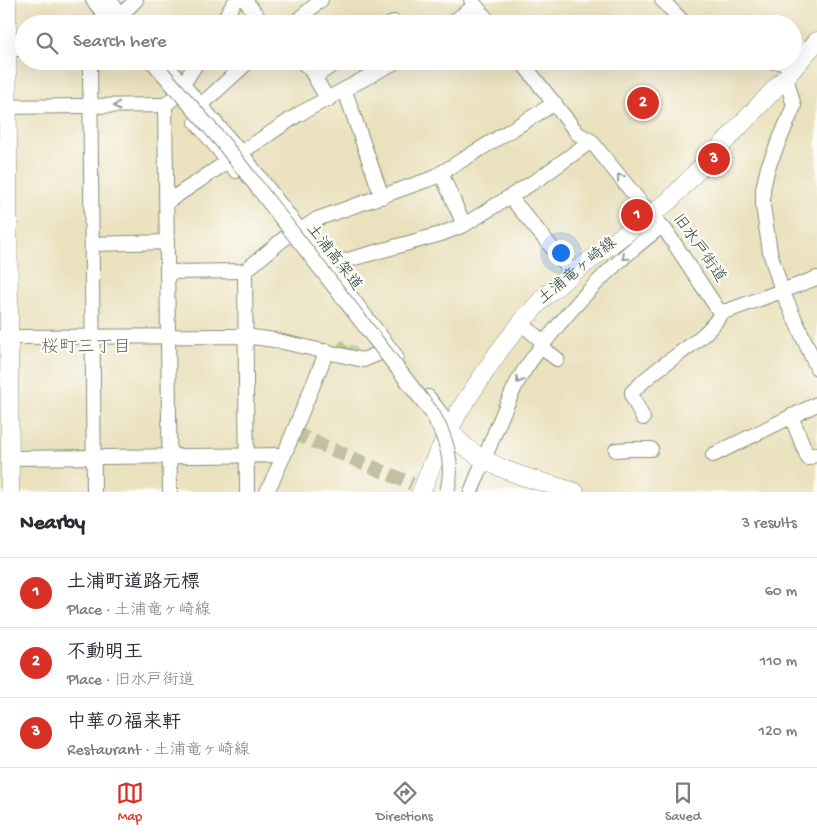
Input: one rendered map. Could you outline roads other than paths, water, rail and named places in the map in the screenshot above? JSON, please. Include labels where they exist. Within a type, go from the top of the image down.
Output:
[{"type":"main road","points":[[7,0],[15,49],[4,107],[4,338],[10,492]]},
{"type":"main road","name":"土浦竜ヶ崎線","points":[[802,59],[817,42]]},
{"type":"main road","name":"土浦竜ヶ崎線","points":[[421,492],[449,430],[466,400],[499,351],[543,298],[573,273],[657,221],[669,201],[792,70]]},
{"type":"main road","points":[[449,430],[463,445],[484,460],[575,492]]},
{"type":"street","points":[[93,0],[105,15]]},
{"type":"street","points":[[100,0],[112,15]]},
{"type":"street","points":[[109,0],[125,15]]},
{"type":"street","points":[[128,15],[136,0]]},
{"type":"street","points":[[227,15],[236,0]]},
{"type":"street","points":[[245,0],[256,15]]},
{"type":"street","points":[[304,15],[321,0]]},
{"type":"street","points":[[667,2],[678,15]]},
{"type":"street","points":[[460,15],[473,3],[484,15]]},
{"type":"street","points":[[90,70],[94,492]]},
{"type":"street","points":[[150,70],[170,101],[228,161],[437,423],[449,430]]},
{"type":"street","name":"土浦高架道","points":[[160,70],[223,143],[432,412],[441,428],[448,449],[450,476],[446,492]]},
{"type":"street","points":[[171,70],[241,153],[442,415],[449,430]]},
{"type":"street","points":[[170,492],[167,202],[170,101],[192,70]]},
{"type":"street","points":[[201,105],[239,70]]},
{"type":"street","points":[[309,70],[328,100]]},
{"type":"street","points":[[315,77],[325,70]]},
{"type":"street","points":[[167,202],[299,114],[381,70]]},
{"type":"street","name":"旧水戸街道","points":[[528,70],[578,134],[591,142],[657,221],[718,309],[722,311]]},
{"type":"street","points":[[786,77],[794,106],[768,167],[762,206],[770,252],[782,290],[817,368]]},
{"type":"street","points":[[345,90],[382,197]]},
{"type":"street","points":[[4,107],[92,106],[170,101]]},
{"type":"street","points":[[167,272],[245,271],[287,236],[317,219],[433,178],[555,103]]},
{"type":"street","points":[[328,267],[441,234],[464,225],[540,178],[591,142]]},
{"type":"street","points":[[441,174],[464,225]]},
{"type":"street","points":[[510,197],[573,273]]},
{"type":"street","points":[[471,492],[514,389],[529,363],[577,303],[657,221]]},
{"type":"street","points":[[92,244],[167,242]]},
{"type":"street","points":[[245,271],[247,492]]},
{"type":"street","points":[[646,414],[633,398],[632,392],[650,375],[684,351],[718,322],[722,311],[727,311],[817,278]]},
{"type":"street","points":[[521,323],[557,359]]},
{"type":"street","points":[[4,338],[245,336],[274,340],[363,360],[380,353]]},
{"type":"street","points":[[267,492],[328,351]]},
{"type":"street","points":[[713,455],[817,404]]},
{"type":"street","points":[[791,416],[808,458],[817,454]]},
{"type":"street","points":[[616,450],[651,449]]},
{"type":"street","points":[[10,458],[284,455]]},
{"type":"tunnel","points":[[294,433],[412,484]]},
{"type":"place","name":"不動明王","points":[[643,103]]},
{"type":"place","name":"中華の福来軒","points":[[714,159]]},
{"type":"place","name":"土浦町道路元標","points":[[637,215]]},
{"type":"district","name":"桜町三丁目","points":[[86,348]]}]
